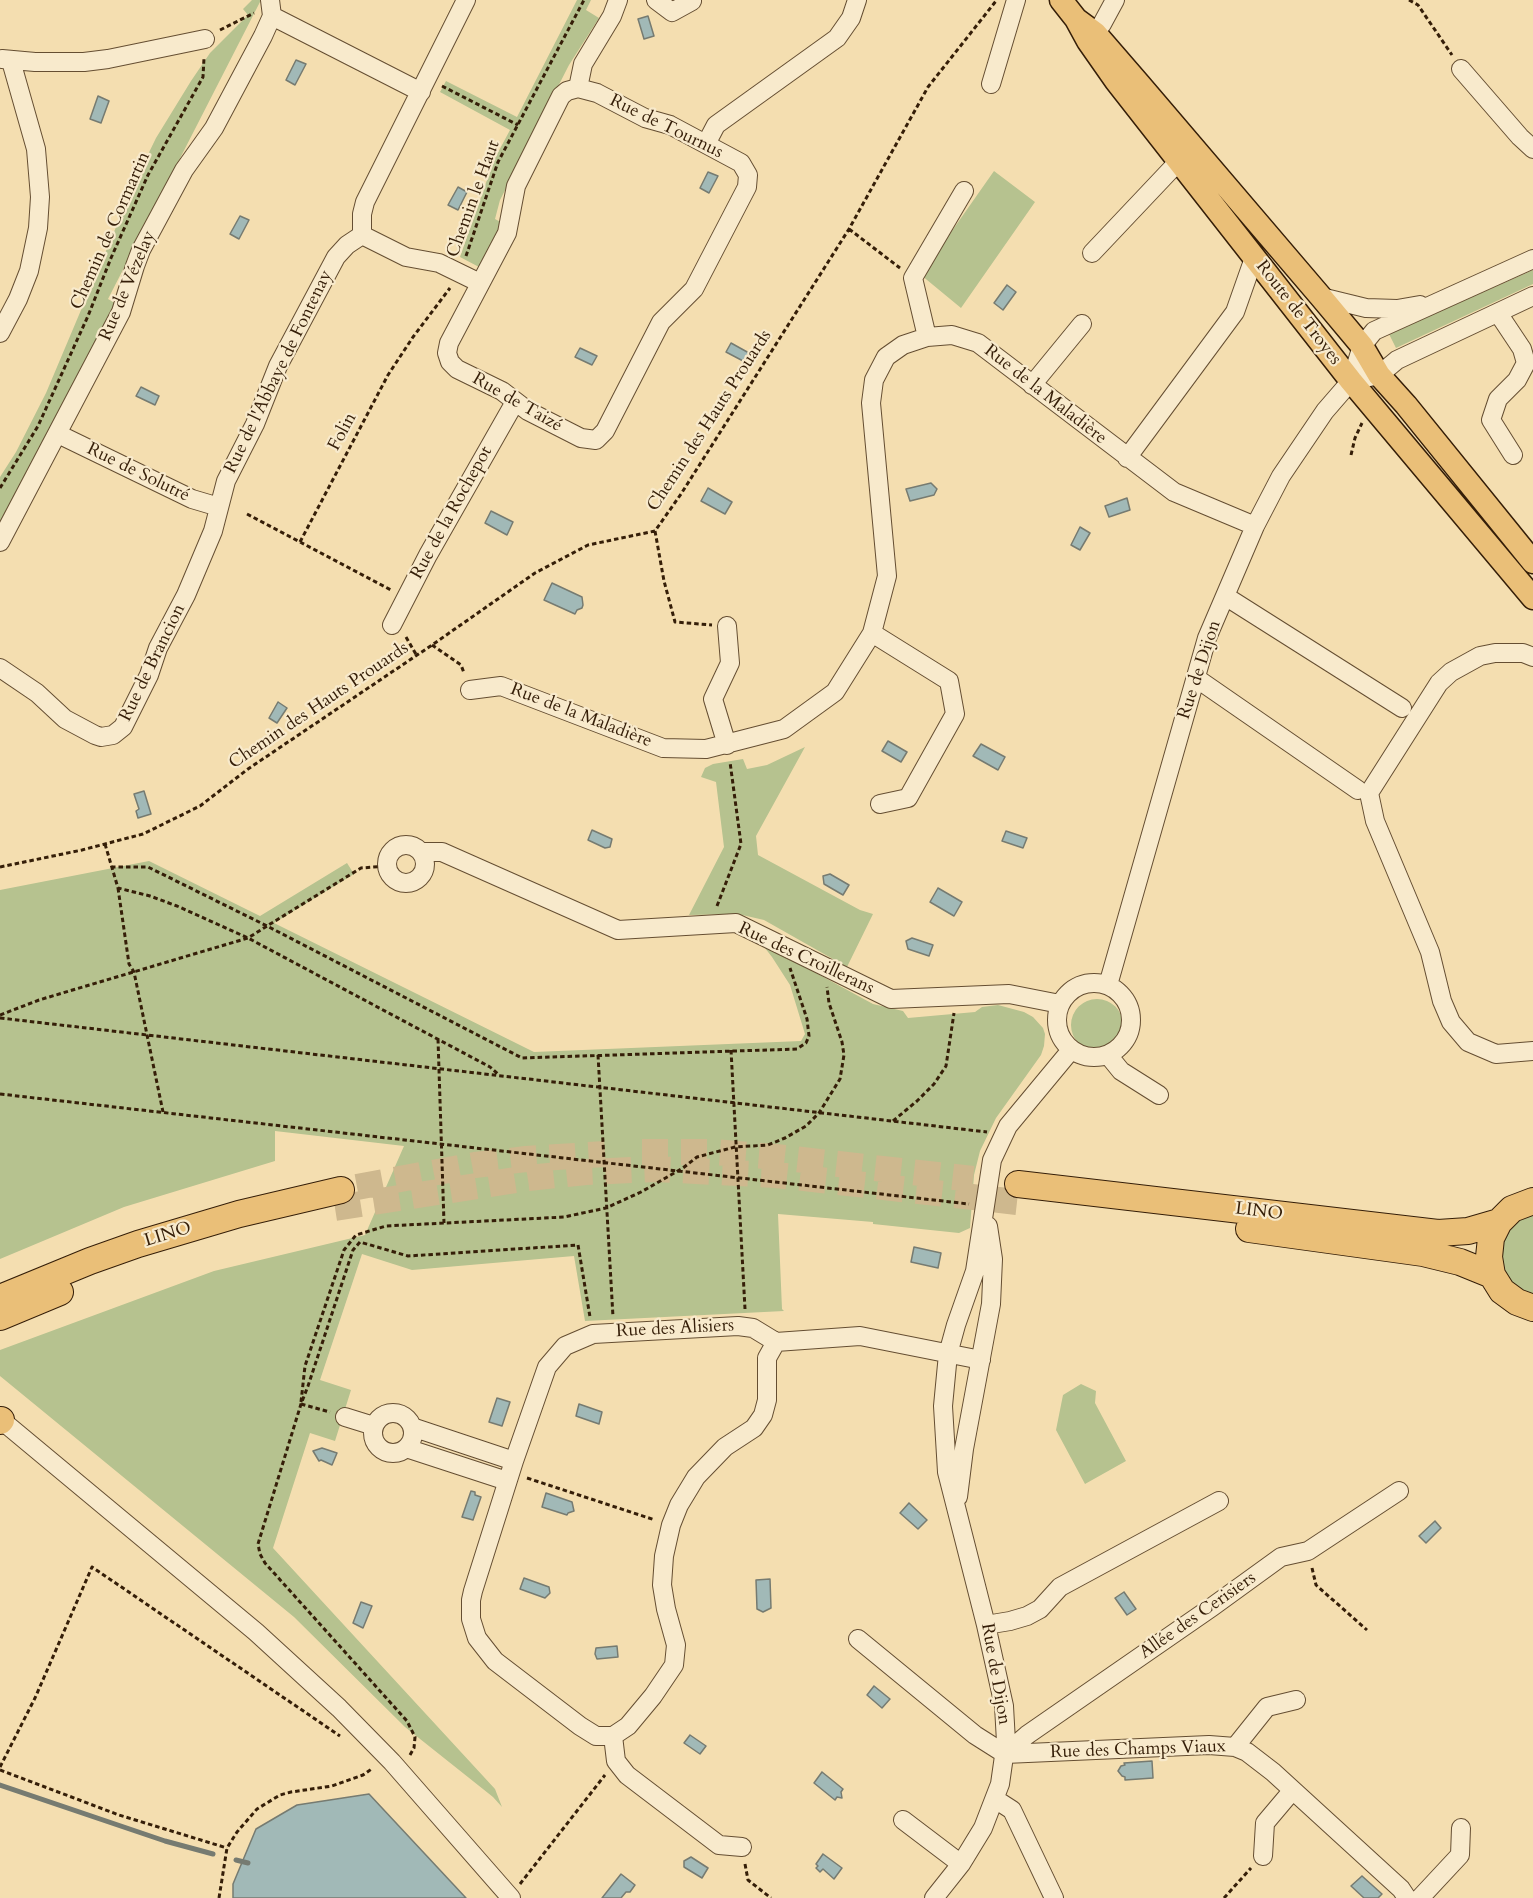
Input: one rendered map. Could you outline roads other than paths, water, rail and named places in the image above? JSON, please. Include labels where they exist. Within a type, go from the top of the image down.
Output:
[{"type":"highway","name":"LINO","points":[[1492,1275],[1444,1257],[1406,1250],[1017,1193],[1438,1233],[1468,1231],[1499,1222],[1512,1209],[1532,1199]]},
{"type":"highway","name":"LINO","points":[[0,1298],[138,1244],[239,1214],[338,1199],[146,1259],[0,1317]]},
{"type":"highway","points":[[1499,1222],[1489,1248],[1488,1257],[1492,1275],[1509,1297],[1533,1308]]},
{"type":"main road","points":[[1061,0],[1362,346],[1360,377],[1406,405],[1533,561]]},
{"type":"main road","name":"Route de Troyes","points":[[1091,37],[1116,81],[1254,258],[1360,377],[1533,598]]},
{"type":"street","points":[[466,0],[365,202],[362,214],[362,235],[406,257],[439,262],[480,284],[507,233],[516,186],[561,96],[567,91],[578,88],[583,64],[612,16],[618,0]]},
{"type":"street","points":[[656,0],[672,12],[692,2]]},
{"type":"street","points":[[706,144],[716,125],[837,38],[851,18],[857,0]]},
{"type":"street","points":[[990,84],[1016,0]]},
{"type":"street","points":[[1091,37],[1115,0]]},
{"type":"street","points":[[268,8],[424,85]]},
{"type":"street","name":"Rue de Vézelay","points":[[0,542],[123,307],[141,250],[184,170],[214,128],[268,8]]},
{"type":"street","points":[[0,333],[12,313],[29,271],[38,228],[40,198],[36,148],[6,60],[60,63],[92,61],[205,39]]},
{"type":"street","points":[[1461,69],[1533,149]]},
{"type":"street","name":"Rue de Tournus","points":[[578,88],[597,93],[645,118],[670,125],[741,163],[748,175],[747,187],[694,289],[661,322],[605,431],[596,440]]},
{"type":"street","points":[[1092,253],[1179,161]]},
{"type":"street","points":[[927,337],[913,278],[964,191]]},
{"type":"street","name":"Rue de l'Abbaye de Fontenay","points":[[186,595],[213,531],[226,481],[251,433],[278,366],[336,258],[347,245],[362,235]]},
{"type":"street","points":[[1127,458],[1235,312],[1254,258]]},
{"type":"street","points":[[1362,346],[1374,331],[1533,259]]},
{"type":"street","name":"Rue de Taizé","points":[[480,284],[449,343],[447,353],[450,362],[456,369],[502,391],[514,402],[581,438],[596,440]]},
{"type":"street","name":"Rue de Dijon","points":[[1108,985],[1207,638],[1255,526],[1281,476],[1325,411],[1360,377],[1533,296]]},
{"type":"street","points":[[1321,297],[1366,308],[1397,309],[1445,300]]},
{"type":"street","points":[[1498,313],[1522,349],[1526,363],[1517,380],[1498,399],[1491,420],[1513,455]]},
{"type":"street","points":[[1032,385],[1083,324]]},
{"type":"street","name":"Rue de la Maladière","points":[[470,690],[501,686],[663,748],[706,749],[784,729],[835,692],[872,633],[888,576],[871,403],[874,380],[886,357],[903,345],[927,337],[952,335],[978,343],[1174,492],[1255,526]]},
{"type":"street","name":"Rue de la Rochepot","points":[[392,625],[428,555],[514,402]]},
{"type":"street","name":"Rue de Solutré","points":[[58,434],[192,500],[219,507]]},
{"type":"street","name":"Rue de Brancion","points":[[0,668],[37,693],[65,719],[95,735],[101,737],[113,735],[123,727],[149,675],[158,648],[186,595]]},
{"type":"street","points":[[1225,596],[1402,708]]},
{"type":"street","points":[[727,626],[730,663],[713,699],[727,745]]},
{"type":"street","points":[[872,633],[949,681],[955,714],[908,798],[880,804]]},
{"type":"street","points":[[1533,657],[1523,653],[1494,653],[1480,656],[1451,672],[1439,683],[1369,793],[1375,821],[1430,952],[1442,1001],[1451,1022],[1468,1042],[1496,1054],[1533,1051]]},
{"type":"street","points":[[1196,678],[1358,790]]},
{"type":"street","name":"Rue des Croillerans","points":[[422,852],[424,871],[416,880],[404,883],[393,877],[387,866],[390,854],[399,846],[412,845],[422,852],[442,852],[618,930],[736,923],[891,999],[1009,994],[1060,1004]]},
{"type":"street","points":[[1097,983],[1108,985],[1119,992],[1127,1002],[1131,1014],[1131,1027],[1127,1039],[1108,1055],[1089,1057],[1071,1050],[1062,1040],[1058,1029],[1057,1016],[1060,1004],[1075,987],[1097,983]]},
{"type":"street","name":"Rue de Dijon","points":[[934,1898],[961,1864],[983,1828],[995,1799],[1005,1754],[1004,1706],[957,1505],[952,1495],[947,1472],[943,1426],[948,1353],[975,1271],[992,1160],[1004,1134],[1026,1102],[1071,1050]]},
{"type":"street","points":[[1108,1055],[1120,1071],[1159,1095]]},
{"type":"street","name":"Rue de Dijon","points":[[957,1505],[964,1449],[987,1332],[994,1278],[986,1206]]},
{"type":"street","name":"Rue des Alisiers","points":[[613,1736],[596,1736],[580,1726],[495,1661],[477,1638],[471,1619],[471,1600],[510,1471],[548,1367],[565,1346],[593,1334],[746,1326],[776,1342]]},
{"type":"street","points":[[742,1847],[719,1845],[627,1775],[616,1761],[613,1736],[628,1726],[674,1665],[676,1645],[666,1609],[663,1586],[664,1556],[679,1505],[696,1477],[725,1447],[754,1428],[763,1415],[767,1400],[767,1358],[776,1342],[860,1336],[981,1360]]},
{"type":"street","points":[[395,1413],[407,1419],[412,1427],[413,1437],[406,1448],[394,1453],[382,1450],[374,1439],[374,1426],[382,1416],[395,1413]]},
{"type":"street","points":[[345,1417],[374,1426]]},
{"type":"street","points":[[0,1420],[256,1632],[339,1708],[392,1762],[510,1898]]},
{"type":"street","points":[[412,1427],[510,1471]]},
{"type":"street","points":[[406,1448],[510,1471]]},
{"type":"street","name":"Allée des Cerisiers","points":[[1005,1754],[1027,1735],[1281,1557],[1308,1551],[1399,1491]]},
{"type":"street","points":[[986,1625],[1010,1621],[1040,1610],[1060,1587],[1219,1501]]},
{"type":"street","points":[[858,1639],[975,1736],[1005,1754]]},
{"type":"street","points":[[1235,1747],[1267,1707],[1296,1700]]},
{"type":"street","name":"Rue des Champs Viaux","points":[[1005,1754],[1209,1745],[1235,1747],[1247,1752],[1272,1772],[1407,1898]]},
{"type":"street","points":[[1263,1856],[1264,1824],[1292,1791]]},
{"type":"street","points":[[995,1799],[1012,1810],[1054,1898]]},
{"type":"street","points":[[903,1820],[961,1864]]},
{"type":"street","points":[[1420,1898],[1460,1856],[1461,1828]]},
{"type":"water","points":[[648,16],[654,36],[644,39],[638,19]]},
{"type":"water","points":[[296,60],[306,64],[295,85],[286,80]]},
{"type":"water","points":[[98,96],[109,101],[101,123],[90,119]]},
{"type":"water","points":[[708,172],[718,176],[709,193],[700,188]]},
{"type":"water","points":[[458,187],[467,192],[458,210],[448,205]]},
{"type":"water","points":[[240,216],[249,220],[239,239],[230,234]]},
{"type":"water","points":[[1007,285],[1016,292],[1003,310],[994,303]]},
{"type":"water","points":[[731,343],[749,353],[745,362],[726,352]]},
{"type":"water","points":[[580,348],[597,356],[592,365],[575,357]]},
{"type":"water","points":[[141,387],[159,396],[155,405],[136,396]]},
{"type":"water","points":[[931,483],[937,489],[934,495],[910,501],[906,489]]},
{"type":"water","points":[[708,488],[732,502],[725,514],[701,501]]},
{"type":"water","points":[[1127,498],[1130,510],[1109,517],[1105,506]]},
{"type":"water","points":[[491,511],[513,522],[507,535],[485,523]]},
{"type":"water","points":[[1080,527],[1090,533],[1080,550],[1071,545]]},
{"type":"water","points":[[552,583],[582,597],[582,608],[575,614],[544,600]]},
{"type":"water","points":[[278,702],[287,708],[277,723],[269,718]]},
{"type":"water","points":[[888,741],[907,752],[901,762],[882,751]]},
{"type":"water","points":[[981,744],[1005,757],[998,770],[973,756]]},
{"type":"water","points":[[144,791],[151,814],[138,818],[136,811],[139,809],[134,794]]},
{"type":"water","points":[[592,830],[612,839],[610,847],[605,848],[588,840]]},
{"type":"water","points":[[1006,831],[1027,838],[1023,848],[1002,841]]},
{"type":"water","points":[[830,874],[849,885],[843,895],[824,884],[823,876]]},
{"type":"water","points":[[938,888],[962,902],[954,916],[930,902]]},
{"type":"water","points":[[912,938],[933,945],[929,956],[908,949],[906,941]]},
{"type":"water","points":[[914,1247],[941,1253],[938,1268],[911,1262]]},
{"type":"water","points":[[497,1398],[510,1402],[502,1426],[489,1422]]},
{"type":"water","points":[[579,1404],[602,1412],[599,1424],[576,1416]]},
{"type":"water","points":[[322,1448],[337,1453],[332,1465],[319,1461],[313,1451]]},
{"type":"water","points":[[471,1491],[481,1497],[473,1520],[462,1517]]},
{"type":"water","points":[[546,1493],[572,1502],[574,1511],[567,1515],[542,1507]]},
{"type":"water","points":[[909,1503],[927,1520],[918,1529],[900,1513]]},
{"type":"water","points":[[1435,1521],[1441,1528],[1426,1543],[1419,1536]]},
{"type":"water","points":[[524,1578],[549,1587],[550,1593],[545,1598],[520,1589]]},
{"type":"water","points":[[770,1579],[771,1608],[763,1612],[757,1609],[756,1580]]},
{"type":"water","points":[[1124,1592],[1136,1609],[1127,1615],[1115,1598]]},
{"type":"water","points":[[361,1602],[372,1606],[363,1628],[353,1623]]},
{"type":"water","points":[[617,1646],[618,1657],[597,1659],[596,1648]]},
{"type":"water","points":[[874,1686],[890,1699],[882,1708],[867,1695]]},
{"type":"water","points":[[690,1735],[706,1746],[700,1754],[684,1743]]},
{"type":"water","points":[[1152,1761],[1153,1778],[1125,1780],[1125,1777],[1118,1771],[1121,1766],[1125,1765],[1124,1763]]},
{"type":"water","points":[[822,1772],[843,1789],[842,1798],[837,1797],[835,1800],[814,1783]]},
{"type":"water","points":[[369,1794],[466,1898],[233,1898],[233,1884],[256,1829],[297,1805]]},
{"type":"water","points":[[823,1854],[842,1868],[834,1879],[823,1869],[820,1872],[816,1868]]},
{"type":"water","points":[[691,1857],[708,1868],[702,1878],[684,1867],[684,1861]]},
{"type":"water","points":[[621,1874],[635,1885],[630,1892],[626,1892],[621,1898],[602,1898]]},
{"type":"water","points":[[1362,1876],[1382,1894],[1378,1898],[1364,1898],[1351,1886]]},
{"type":"waterway","points":[[0,1785],[165,1841],[213,1854]]},
{"type":"waterway","points":[[236,1860],[248,1863]]},
{"type":"tunnel","points":[[642,1152],[713,1152],[776,1157],[973,1179]]},
{"type":"tunnel","points":[[357,1187],[475,1165],[605,1154]]},
{"type":"tunnel","points":[[335,1208],[528,1178],[586,1172],[656,1169],[776,1175],[1017,1202]]}]
